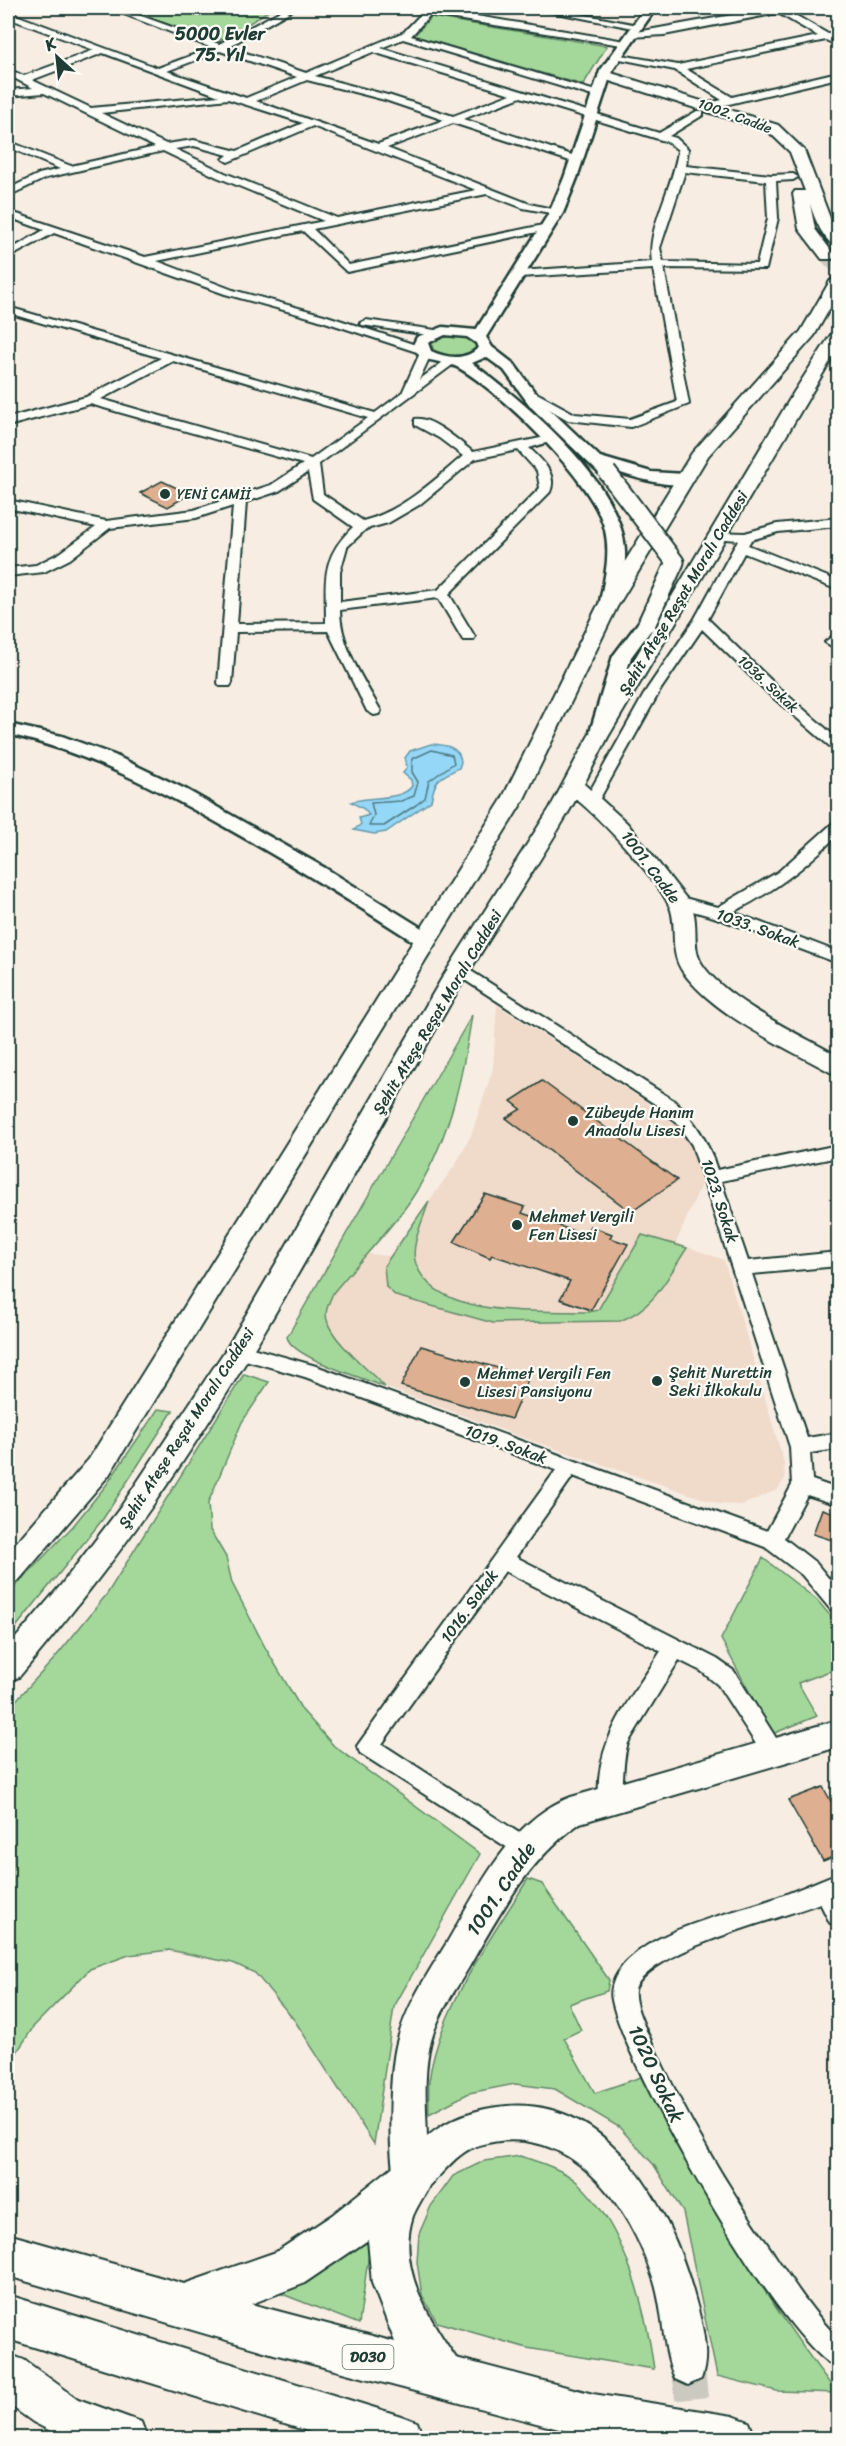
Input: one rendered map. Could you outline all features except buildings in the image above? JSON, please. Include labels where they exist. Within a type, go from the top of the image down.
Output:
[{"type":"highway","points":[[183,2306],[288,2269],[347,2230],[411,2179]]},
{"type":"highway","points":[[411,2179],[392,2217],[389,2270],[406,2320],[420,2345],[443,2377]]},
{"type":"highway","name":"D030","points":[[8,2255],[183,2306],[593,2416],[733,2439]]},
{"type":"highway","points":[[8,2317],[401,2439]]},
{"type":"highway","points":[[8,2376],[33,2397],[78,2425],[125,2439]]},
{"type":"main road","name":"1002. Cadde","points":[[602,84],[704,109],[760,132],[800,177],[838,242]]},
{"type":"main road","name":"1002. Cadde","points":[[800,177],[807,229],[827,255]]},
{"type":"main road","points":[[8,1572],[99,1467],[426,940],[512,801],[607,607],[701,453],[808,333],[838,281]]},
{"type":"main road","name":"Şehit Ateşe Reşat Moralı Caddesi","points":[[8,1668],[43,1629],[124,1525],[214,1392],[460,969],[583,794],[598,737],[802,392],[838,336]]},
{"type":"main road","name":"1001. Cadde","points":[[583,794],[630,838],[677,901],[685,919],[685,950],[699,977],[709,987],[762,1022],[838,1066]]},
{"type":"main road","name":"1001. Cadde","points":[[411,2179],[411,2064],[414,2042],[444,1978],[494,1893],[525,1849],[563,1815],[609,1799],[775,1754],[838,1734]]},
{"type":"main road","points":[[411,2179],[451,2139],[476,2127],[530,2122],[555,2127],[575,2137],[600,2156],[620,2180],[661,2249],[680,2312],[688,2366]]},
{"type":"street","points":[[112,8],[219,48],[307,77],[388,98],[577,160]]},
{"type":"street","points":[[158,71],[219,48],[292,8]]},
{"type":"street","points":[[405,8],[631,35],[664,32],[792,8]]},
{"type":"street","points":[[536,8],[631,35]]},
{"type":"street","points":[[8,504],[106,525],[196,514],[275,488],[456,361],[477,357],[494,308],[519,274],[557,213],[602,84],[615,57],[650,8]]},
{"type":"street","points":[[777,9],[838,44]]},
{"type":"street","points":[[246,102],[402,36],[429,11]]},
{"type":"street","points":[[8,15],[101,51],[312,123],[526,206],[557,213]]},
{"type":"street","points":[[615,57],[678,68],[838,35]]},
{"type":"street","points":[[402,36],[602,84]]},
{"type":"street","points":[[374,49],[593,114],[672,140],[683,148],[681,169],[655,248],[683,404],[631,423],[572,417],[529,394]]},
{"type":"street","points":[[25,79],[101,51]]},
{"type":"street","points":[[678,68],[729,100]]},
{"type":"street","points":[[8,72],[92,111],[162,148],[335,221]]},
{"type":"street","points":[[661,136],[704,109],[729,100],[838,75]]},
{"type":"street","points":[[8,93],[47,90]]},
{"type":"street","points":[[378,148],[520,94]]},
{"type":"street","points":[[92,111],[232,97]]},
{"type":"street","points":[[207,168],[312,123]]},
{"type":"street","points":[[8,193],[43,176],[162,148],[194,143],[238,154]]},
{"type":"street","points":[[8,144],[69,170]]},
{"type":"street","points":[[681,169],[771,178],[800,177]]},
{"type":"street","points":[[519,274],[658,265],[762,267],[773,218],[771,178]]},
{"type":"street","points":[[144,260],[487,191]]},
{"type":"street","points":[[8,214],[144,260],[229,292],[320,317],[456,361],[496,387],[584,474],[611,520],[617,552],[607,607]]},
{"type":"street","points":[[305,227],[347,269],[548,227]]},
{"type":"street","points":[[8,255],[52,230]]},
{"type":"street","points":[[407,394],[423,352],[422,340],[435,333],[451,330],[494,308]]},
{"type":"street","points":[[8,310],[377,417]]},
{"type":"street","points":[[320,317],[435,333]]},
{"type":"street","points":[[451,330],[482,343],[509,367],[529,394],[607,472],[675,562],[646,623],[622,656],[598,737]]},
{"type":"street","points":[[8,422],[90,400],[172,357]]},
{"type":"street","points":[[90,400],[313,463]]},
{"type":"street","points":[[419,422],[443,435],[471,456]]},
{"type":"street","points":[[374,711],[357,681],[333,627],[333,572],[341,546],[361,526],[383,520],[415,502],[471,456],[550,440]]},
{"type":"street","points":[[333,607],[442,592],[546,489],[548,482],[545,473],[521,446]]},
{"type":"street","points":[[594,460],[650,477],[685,479]]},
{"type":"street","points":[[313,463],[317,496],[361,526]]},
{"type":"street","points":[[225,683],[240,499]]},
{"type":"street","points":[[583,794],[701,620],[744,542],[777,528],[838,522]]},
{"type":"street","points":[[8,572],[39,569],[64,556],[106,525]]},
{"type":"street","points":[[717,535],[744,542],[838,586]]},
{"type":"street","points":[[442,592],[468,637]]},
{"type":"street","name":"1036. Sokak","points":[[701,620],[774,691],[838,746]]},
{"type":"street","points":[[230,628],[333,627]]},
{"type":"street","points":[[838,636],[832,642],[838,646]]},
{"type":"street","points":[[8,729],[56,740],[108,759],[178,793],[318,872],[426,940]]},
{"type":"street","points":[[720,914],[780,880],[807,858],[838,826]]},
{"type":"street","name":"1033. Sokak","points":[[677,901],[720,914],[838,958]]},
{"type":"street","name":"1023. Sokak","points":[[460,969],[675,1111],[700,1144],[800,1447],[802,1485]]},
{"type":"street","points":[[712,1177],[838,1151]]},
{"type":"street","points":[[742,1268],[838,1259]]},
{"type":"street","name":"1019. Sokak","points":[[238,1350],[309,1371],[772,1541],[809,1569],[838,1604]]},
{"type":"street","points":[[800,1447],[838,1442]]},
{"type":"street","name":"1016. Sokak","points":[[525,1849],[368,1746],[569,1467]]},
{"type":"street","points":[[772,1541],[802,1485],[838,1497]]},
{"type":"street","points":[[502,1560],[676,1646],[726,1678],[775,1754]]},
{"type":"street","points":[[609,1799],[612,1757],[618,1739],[676,1646]]},
{"type":"street","points":[[832,1887],[838,1915]]},
{"type":"street","name":"1020 Sokak","points":[[832,1887],[677,1942],[639,1967],[623,1986],[623,1998],[647,2058],[714,2189],[806,2322],[838,2355]]},
{"type":"shaded area","points":[[497,1005],[657,1109],[687,1134],[699,1156],[701,1184],[676,1243],[724,1260],[784,1463],[785,1479],[777,1490],[742,1505],[719,1504],[527,1439],[385,1387],[307,1356],[289,1343],[287,1337],[336,1251],[389,1256],[456,1164],[472,1133],[493,1069]]},
{"type":"green space","points":[[125,8],[273,8],[231,35],[220,40],[206,40]]},
{"type":"green space","points":[[431,17],[607,46],[583,85],[414,36]]},
{"type":"green space","points":[[454,336],[469,338],[477,348],[467,355],[455,358],[443,356],[433,350],[432,343],[440,338]]},
{"type":"green space","points":[[472,1015],[452,1112],[434,1158],[410,1201],[333,1293],[327,1310],[327,1320],[336,1337],[385,1387],[315,1360],[292,1345],[287,1337]]},
{"type":"green space","points":[[429,1201],[414,1249],[416,1264],[427,1282],[445,1295],[467,1303],[492,1308],[545,1312],[598,1310],[642,1235],[687,1248],[651,1300],[643,1308],[620,1321],[493,1323],[396,1296],[386,1287],[384,1266]]},
{"type":"green space","points":[[244,1374],[269,1382],[242,1422],[208,1503],[210,1530],[226,1557],[232,1583],[266,1649],[302,1710],[334,1746],[480,1854],[394,2007],[374,2144],[295,2021],[255,1973],[233,1963],[169,1950],[129,1955],[90,1969],[34,2026],[8,2066],[8,1709],[54,1659],[107,1594]]},
{"type":"green space","points":[[158,1409],[173,1411],[103,1519],[8,1637],[8,1594],[73,1526],[107,1484]]},
{"type":"green space","points":[[763,1558],[817,1600],[838,1625],[838,1684],[830,1671],[798,1683],[817,1716],[772,1734],[721,1639]]},
{"type":"green space","points":[[528,1879],[542,1884],[609,1980],[607,1991],[569,2004],[581,2030],[564,2038],[595,2093],[641,2077],[732,2239],[782,2317],[837,2393],[777,2391],[717,2376],[683,2212],[654,2165],[619,2127],[555,2089],[515,2084],[469,2093],[429,2114],[429,2081],[434,2055],[443,2028],[468,1976]]},
{"type":"green space","points":[[520,2156],[551,2166],[572,2178],[594,2201],[609,2222],[621,2245],[639,2295],[654,2369],[527,2348],[437,2322],[422,2295],[417,2262],[419,2234],[431,2206],[453,2176],[484,2161]]},
{"type":"green space","points":[[373,2224],[359,2324],[277,2292]]},
{"type":"water","points":[[431,744],[446,746],[454,750],[458,753],[461,762],[459,768],[436,783],[431,801],[386,832],[374,834],[354,830],[361,824],[359,818],[369,815],[364,809],[351,802],[393,796],[407,791],[412,786],[411,780],[403,773],[407,767],[405,758],[410,751]]},
{"type":"tunnel","points":[[827,256],[838,267]]},
{"type":"tunnel","points":[[688,2366],[696,2438]]},
{"type":"place","name":"YENİ CAMİİ","points":[[165,494]]},
{"type":"place","name":"Zübeyde Hanım Anadolu Lisesi","points":[[573,1121]]},
{"type":"place","name":"Mehmet Vergili Fen Lisesi","points":[[517,1225]]},
{"type":"place","name":"Şehit Nurettin Seki İlkokulu","points":[[657,1381]]},
{"type":"place","name":"Mehmet Vergili Fen Lisesi Pansiyonu","points":[[465,1382]]},
{"type":"district","name":"5000 Evler 75. Yıl","points":[[220,44]]}]
